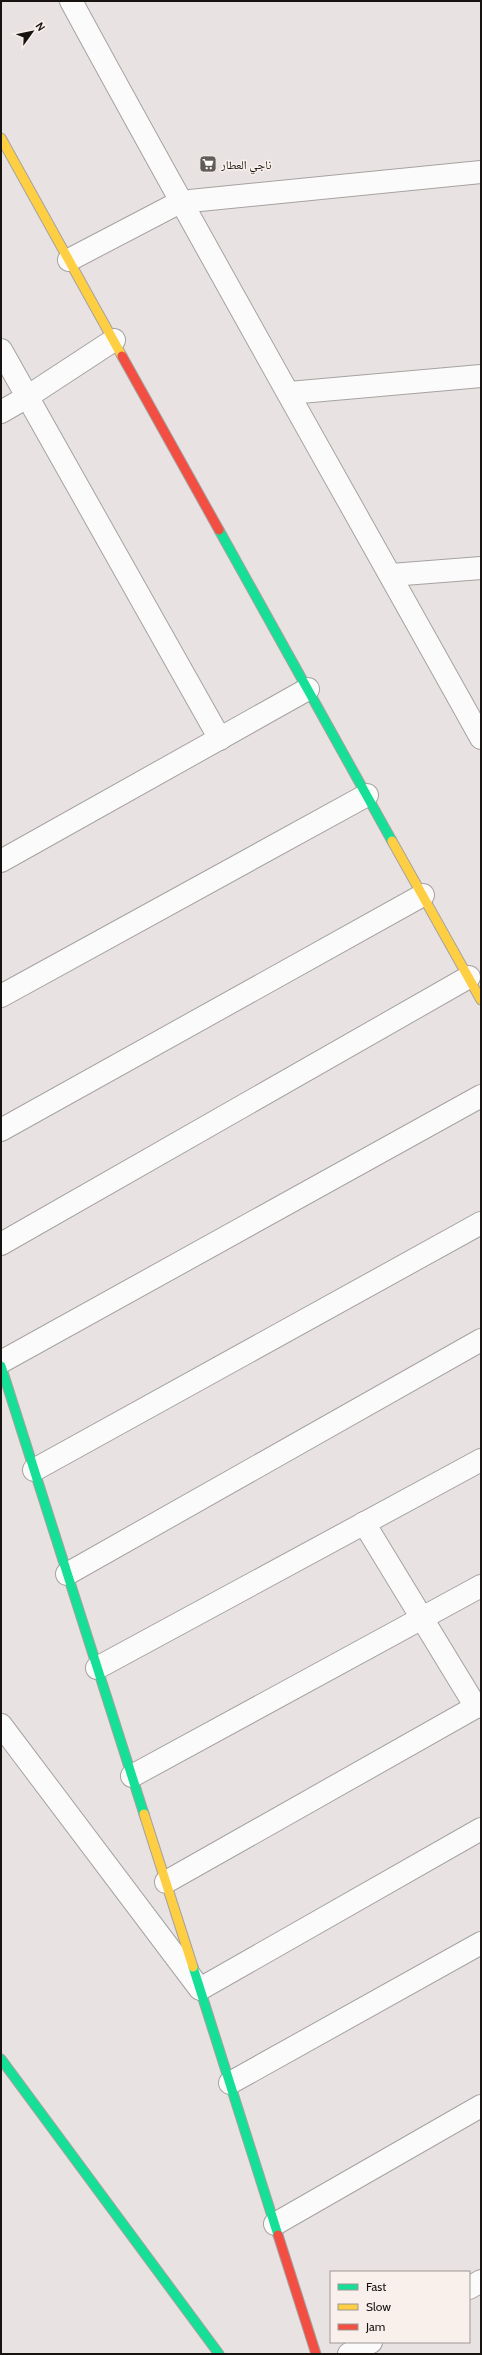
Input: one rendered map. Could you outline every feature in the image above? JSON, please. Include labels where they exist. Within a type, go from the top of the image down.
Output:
[{"type":"street","points":[[71,1],[180,202],[289,393],[481,738]]},
{"type":"street","points":[[1,138],[481,1000]]},
{"type":"street","points":[[69,260],[180,202],[481,172]]},
{"type":"street","points":[[1,412],[27,397],[114,340]]},
{"type":"street","points":[[1,350],[220,739]]},
{"type":"street","points":[[289,393],[481,376]]},
{"type":"street","points":[[391,575],[481,568]]},
{"type":"street","points":[[1,862],[308,689]]},
{"type":"street","points":[[1,996],[367,795]]},
{"type":"street","points":[[1,1130],[423,895]]},
{"type":"street","points":[[1,1244],[469,978]]},
{"type":"street","points":[[1,1362],[481,1096]]},
{"type":"street","points":[[34,1470],[481,1223]]},
{"type":"street","points":[[67,1574],[481,1340]]},
{"type":"street","points":[[1,1366],[316,2354]]},
{"type":"street","points":[[97,1668],[481,1460]]},
{"type":"street","points":[[166,1882],[479,1706],[421,1618],[364,1523]]},
{"type":"street","points":[[132,1776],[481,1586]]},
{"type":"street","points":[[1,1725],[200,1988]]},
{"type":"street","points":[[200,1988],[481,1829]]},
{"type":"street","points":[[230,2083],[481,1943]]},
{"type":"street","points":[[1,2059],[218,2354]]},
{"type":"street","points":[[275,2224],[481,2106]]},
{"type":"street","points":[[470,2287],[481,2281]]},
{"type":"street","points":[[349,2354],[369,2343]]},
{"type":"traffic: fast","points":[[219,530],[392,841]]},
{"type":"traffic: fast","points":[[1,1366],[144,1814]]},
{"type":"traffic: fast","points":[[193,1967],[278,2235]]},
{"type":"traffic: fast","points":[[1,2059],[219,2354]]},
{"type":"traffic: slow","points":[[1,138],[122,356]]},
{"type":"traffic: slow","points":[[392,841],[481,1000]]},
{"type":"traffic: slow","points":[[144,1814],[193,1967]]},
{"type":"traffic: jam","points":[[122,356],[219,530]]},
{"type":"traffic: jam","points":[[278,2235],[316,2354]]},
{"type":"place","name":"ناجي العطار","points":[[208,164]]}]
